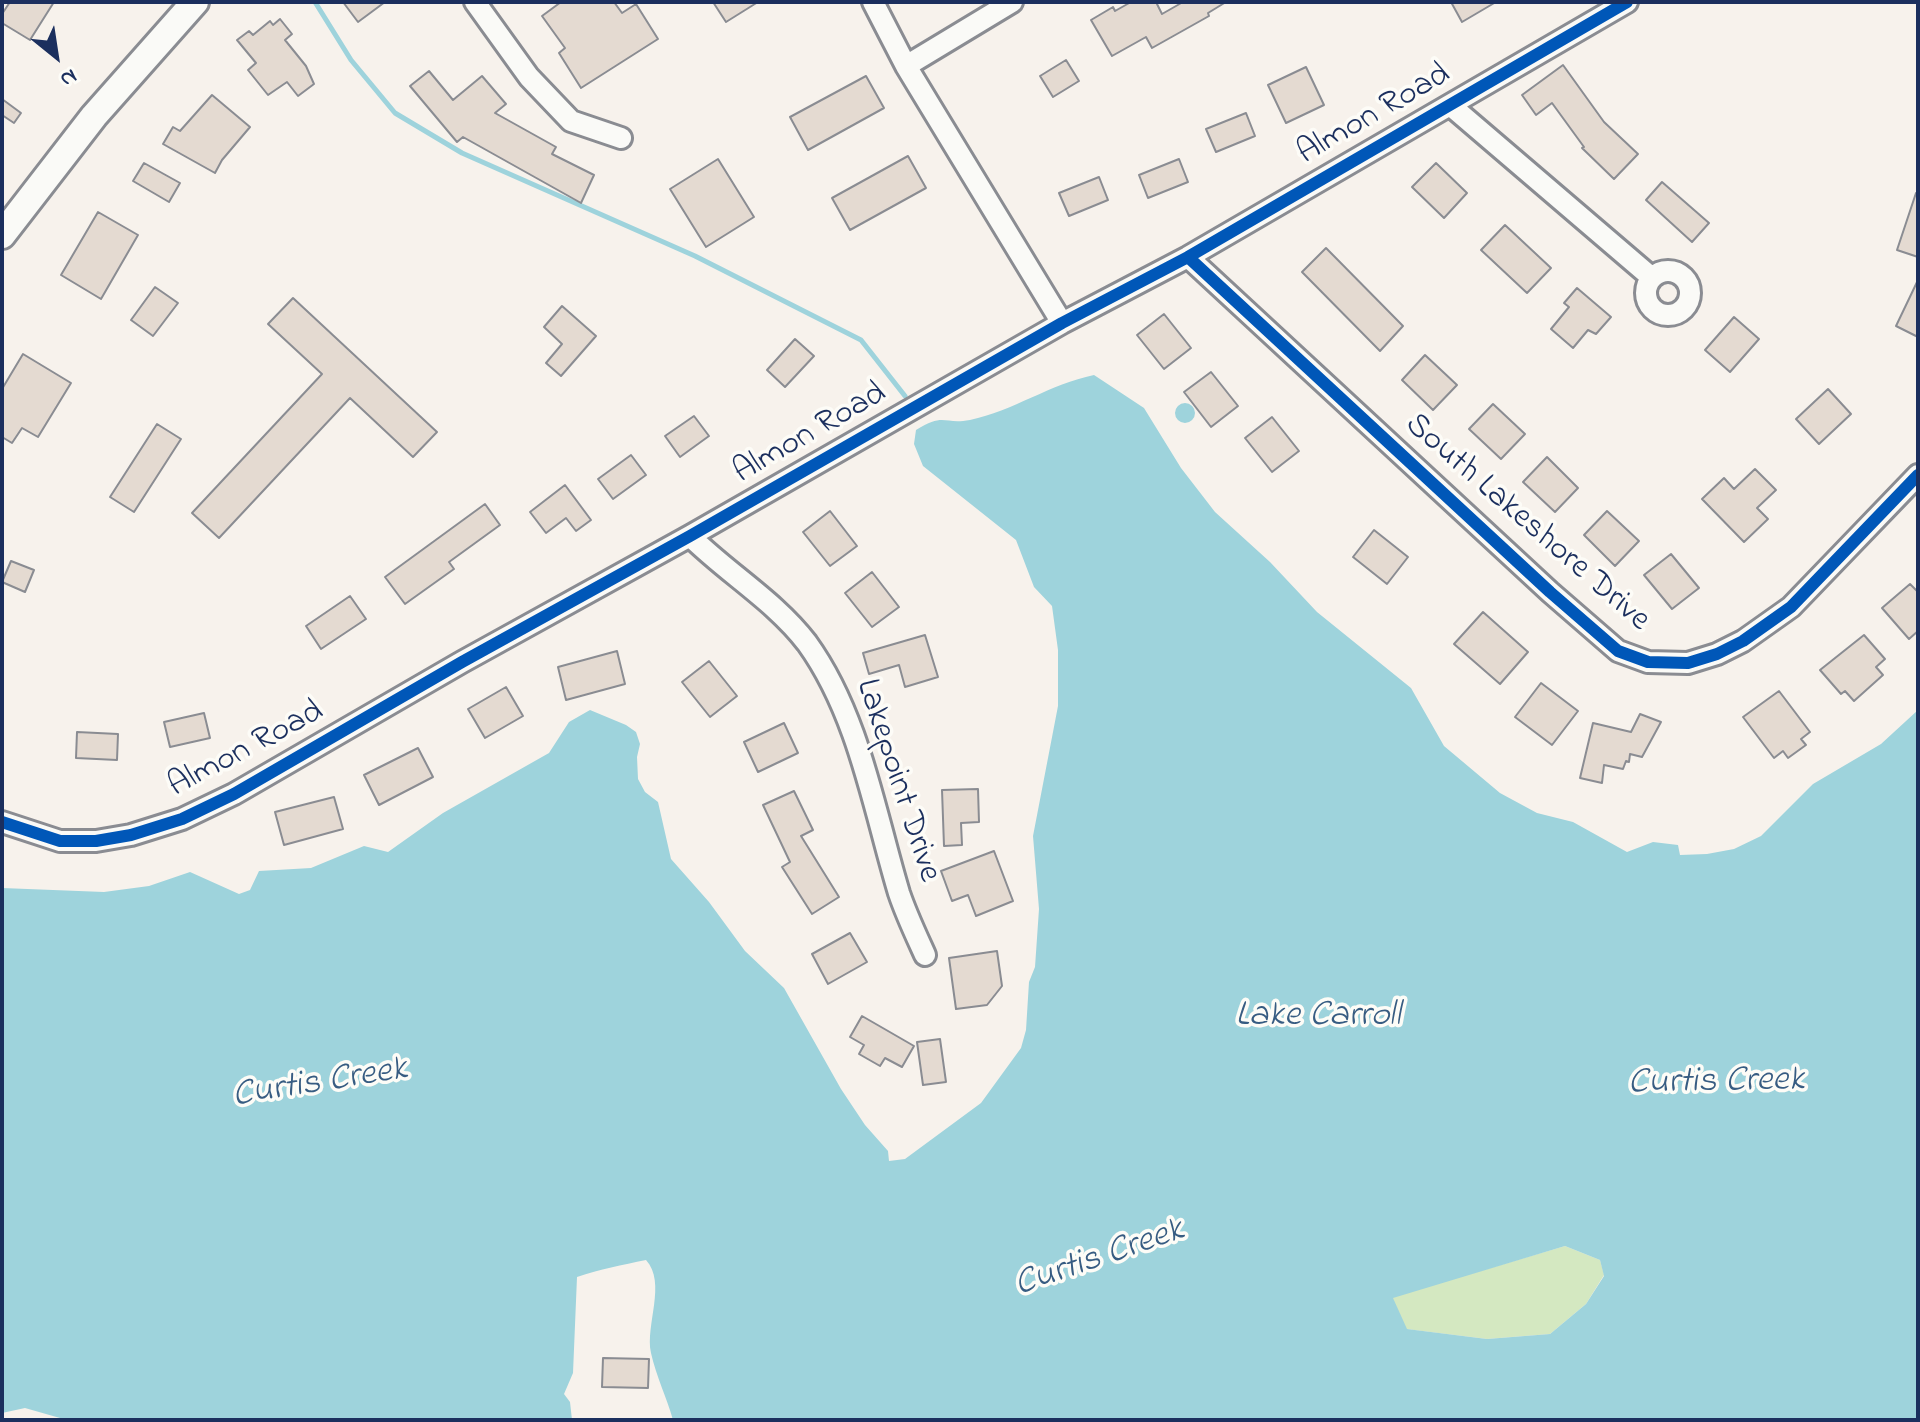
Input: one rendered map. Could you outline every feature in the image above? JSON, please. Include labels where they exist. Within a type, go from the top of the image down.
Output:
[{"type":"main road","points":[[2,235],[94,116],[195,2]]},
{"type":"street","points":[[475,2],[529,77],[571,121],[621,138]]},
{"type":"street","points":[[873,2],[906,66],[1062,323]]},
{"type":"street","points":[[906,66],[1012,2]]},
{"type":"street","name":"Almon Road","points":[[2,822],[60,841],[96,841],[131,835],[182,819],[234,794],[1062,323],[1188,257],[1627,2]]},
{"type":"street","points":[[1450,105],[1651,277]]},
{"type":"street","name":"South Lakeshore Drive","points":[[1188,257],[1550,592],[1618,651],[1648,662],[1688,663],[1717,654],[1743,641],[1791,607],[1918,475]]},
{"type":"street","name":"Lakepoint Drive","points":[[690,536],[707,554],[775,609],[804,640],[826,672],[854,736],[900,898],[925,955]]},
{"type":"green space","points":[[1565,1246],[1600,1260],[1604,1275],[1586,1304],[1550,1334],[1487,1339],[1406,1329],[1392,1297]]},
{"type":"water","name":"Lake Carroll","points":[[1094,375],[1144,408],[1181,468],[1215,512],[1270,562],[1317,612],[1411,688],[1444,746],[1500,793],[1537,813],[1573,822],[1627,852],[1653,842],[1678,845],[1680,855],[1707,854],[1734,849],[1761,836],[1813,784],[1881,744],[1918,710],[1918,1420],[673,1420],[651,1353],[655,1280],[646,1260],[577,1277],[573,1373],[564,1394],[570,1402],[572,1420],[67,1420],[25,1408],[2,1413],[2,888],[104,892],[149,886],[190,872],[239,894],[250,890],[259,871],[311,868],[364,846],[388,852],[443,813],[549,753],[569,722],[590,710],[636,732],[640,744],[638,779],[645,792],[658,802],[671,859],[709,902],[745,951],[784,988],[841,1089],[865,1125],[888,1151],[889,1161],[905,1159],[981,1103],[1021,1048],[1026,1030],[1039,909],[1033,836],[1058,706],[1058,650],[1052,606],[1034,587],[1016,540],[923,466],[914,444],[916,430],[933,422],[986,416]],"holes":[[[1565,1246],[1600,1260],[1604,1276],[1586,1304],[1550,1334],[1487,1339],[1407,1329],[1393,1298]]]},
{"type":"water","points":[[1185,403],[1192,406],[1195,413],[1192,420],[1185,423],[1178,420],[1175,413],[1178,406]]},
{"type":"building","points":[[10,2],[54,2],[30,40],[2,23],[2,14]]},
{"type":"building","points":[[343,2],[385,2],[358,22]]},
{"type":"building","points":[[561,2],[614,2],[622,13],[636,4],[658,39],[581,88],[559,53],[565,48],[542,16]]},
{"type":"building","points":[[713,2],[758,2],[726,22]]},
{"type":"building","points":[[1131,2],[1156,2],[1162,14],[1183,2],[1226,2],[1208,13],[1209,16],[1152,48],[1146,37],[1112,56],[1091,20],[1113,7],[1115,11]]},
{"type":"building","points":[[1451,2],[1496,2],[1462,22]]},
{"type":"building","points":[[280,19],[292,34],[285,40],[306,66],[314,84],[298,96],[287,82],[268,95],[248,70],[256,63],[237,40],[249,31],[253,35],[270,21],[273,25]]},
{"type":"building","points":[[1066,60],[1079,81],[1053,97],[1040,76]]},
{"type":"building","points":[[1563,65],[1604,122],[1638,154],[1614,179],[1582,148],[1552,103],[1536,115],[1522,95]]},
{"type":"building","points":[[1306,67],[1324,105],[1286,123],[1268,85]]},
{"type":"building","points":[[429,71],[453,100],[482,76],[506,104],[495,113],[556,147],[552,154],[594,175],[581,203],[463,137],[457,142],[410,86]]},
{"type":"building","points":[[866,76],[884,108],[808,150],[790,117]]},
{"type":"building","points":[[212,95],[250,127],[215,173],[163,144],[173,127],[180,131]]},
{"type":"building","points":[[2,99],[21,113],[14,123],[2,115]]},
{"type":"building","points":[[1246,113],[1255,136],[1216,152],[1206,129]]},
{"type":"building","points":[[908,156],[926,188],[850,230],[832,198]]},
{"type":"building","points":[[718,159],[754,217],[706,247],[670,189]]},
{"type":"building","points":[[1179,159],[1188,182],[1148,198],[1139,175]]},
{"type":"building","points":[[144,163],[180,183],[169,202],[133,181]]},
{"type":"building","points":[[1436,163],[1467,193],[1444,218],[1412,187]]},
{"type":"building","points":[[1099,177],[1108,200],[1069,216],[1059,193]]},
{"type":"building","points":[[1662,182],[1709,223],[1692,242],[1646,200]]},
{"type":"building","points":[[1918,194],[1918,257],[1897,250]]},
{"type":"building","points":[[98,212],[138,235],[101,299],[61,275]]},
{"type":"building","points":[[1505,225],[1551,268],[1527,293],[1481,250]]},
{"type":"building","points":[[1326,248],[1403,326],[1380,351],[1302,272]]},
{"type":"building","points":[[1918,280],[1918,337],[1896,326]]},
{"type":"building","points":[[155,287],[178,303],[153,336],[131,320]]},
{"type":"building","points":[[1577,288],[1611,317],[1596,334],[1588,330],[1573,348],[1551,329],[1569,307],[1564,303]]},
{"type":"building","points":[[293,298],[437,432],[413,457],[350,398],[219,538],[192,513],[322,374],[268,324]]},
{"type":"building","points":[[562,306],[596,336],[561,376],[546,363],[562,344],[544,327]]},
{"type":"building","points":[[1164,314],[1191,348],[1164,369],[1137,335]]},
{"type":"building","points":[[1734,317],[1759,339],[1730,372],[1705,350]]},
{"type":"building","points":[[795,339],[814,356],[785,387],[767,370]]},
{"type":"building","points":[[23,354],[71,383],[38,437],[22,428],[12,443],[2,437],[2,389]]},
{"type":"building","points":[[1425,355],[1457,385],[1433,410],[1402,380]]},
{"type":"building","points":[[1211,372],[1238,406],[1211,427],[1184,392]]},
{"type":"building","points":[[1828,389],[1851,414],[1819,444],[1796,419]]},
{"type":"building","points":[[1493,404],[1525,434],[1501,459],[1469,429]]},
{"type":"building","points":[[694,416],[709,436],[680,457],[665,436]]},
{"type":"building","points":[[1272,417],[1299,451],[1272,472],[1245,438]]},
{"type":"building","points":[[157,424],[181,439],[134,512],[110,497]]},
{"type":"building","points":[[631,455],[646,475],[613,499],[598,479]]},
{"type":"building","points":[[1547,457],[1578,488],[1555,512],[1523,482]]},
{"type":"building","points":[[1755,469],[1776,490],[1757,508],[1768,519],[1744,542],[1702,499],[1724,478],[1734,489]]},
{"type":"building","points":[[565,485],[591,520],[576,531],[566,518],[546,533],[530,512]]},
{"type":"building","points":[[485,504],[500,525],[449,562],[454,569],[405,604],[385,577]]},
{"type":"building","points":[[830,511],[857,546],[830,566],[803,532]]},
{"type":"building","points":[[1607,511],[1639,541],[1615,566],[1584,535]]},
{"type":"building","points":[[1374,530],[1408,557],[1387,584],[1353,557]]},
{"type":"building","points":[[1671,554],[1699,588],[1672,609],[1644,575]]},
{"type":"building","points":[[11,561],[34,570],[25,592],[2,582]]},
{"type":"building","points":[[872,572],[899,607],[872,627],[845,593]]},
{"type":"building","points":[[1910,584],[1918,592],[1918,631],[1909,639],[1882,608]]},
{"type":"building","points":[[350,596],[366,619],[321,649],[306,626]]},
{"type":"building","points":[[1483,612],[1528,652],[1500,684],[1454,644]]},
{"type":"building","points":[[925,635],[938,677],[905,687],[899,665],[869,674],[863,653]]},
{"type":"building","points":[[1864,635],[1885,659],[1876,667],[1883,675],[1854,701],[1845,691],[1841,694],[1820,670]]},
{"type":"building","points":[[617,651],[625,684],[566,700],[558,667]]},
{"type":"building","points":[[709,661],[737,696],[710,717],[682,682]]},
{"type":"building","points":[[1541,683],[1578,711],[1552,745],[1515,717]]},
{"type":"building","points":[[506,687],[523,716],[485,738],[468,709]]},
{"type":"building","points":[[1779,691],[1810,732],[1801,739],[1806,745],[1788,758],[1783,751],[1774,758],[1743,717]]},
{"type":"building","points":[[204,713],[210,738],[170,747],[164,722]]},
{"type":"building","points":[[1640,714],[1661,722],[1642,757],[1630,754],[1629,762],[1626,761],[1623,769],[1604,765],[1602,783],[1580,778],[1593,723],[1631,732]]},
{"type":"building","points":[[784,723],[798,753],[758,772],[744,742]]},
{"type":"building","points":[[77,732],[118,734],[117,760],[76,758]]},
{"type":"building","points":[[418,748],[433,777],[379,805],[364,775]]},
{"type":"building","points":[[978,789],[979,822],[961,823],[962,845],[944,846],[942,790]]},
{"type":"building","points":[[794,791],[813,830],[801,836],[839,897],[812,914],[782,867],[790,862],[763,805]]},
{"type":"building","points":[[334,797],[343,829],[284,845],[275,812]]},
{"type":"building","points":[[994,851],[1013,901],[976,916],[968,895],[952,901],[941,871]]},
{"type":"building","points":[[850,933],[867,962],[828,984],[812,954]]},
{"type":"building","points":[[997,951],[1002,986],[987,1005],[956,1009],[949,958]]},
{"type":"building","points":[[862,1016],[914,1046],[902,1067],[885,1058],[880,1066],[859,1054],[864,1045],[850,1037]]},
{"type":"building","points":[[940,1039],[946,1082],[923,1085],[917,1042]]},
{"type":"building","points":[[603,1358],[649,1359],[648,1388],[602,1387]]},
{"type":"waterway","points":[[315,2],[351,60],[395,113],[462,153],[695,256],[861,340],[905,396]]},
{"type":"cycle path","points":[[2,822],[60,841],[96,841],[131,835],[182,819],[234,794],[1062,323],[1188,257],[1627,2]]},
{"type":"cycle path","points":[[1188,257],[1550,592],[1618,651],[1648,662],[1688,663],[1717,654],[1743,641],[1791,607],[1918,475]]},
{"type":"water label","name":"Curtis Creek","points":[[1716,1084]]},
{"type":"water label","name":"Curtis Creek","points":[[320,1085]]},
{"type":"water label","name":"Curtis Creek","points":[[1100,1260]]}]
